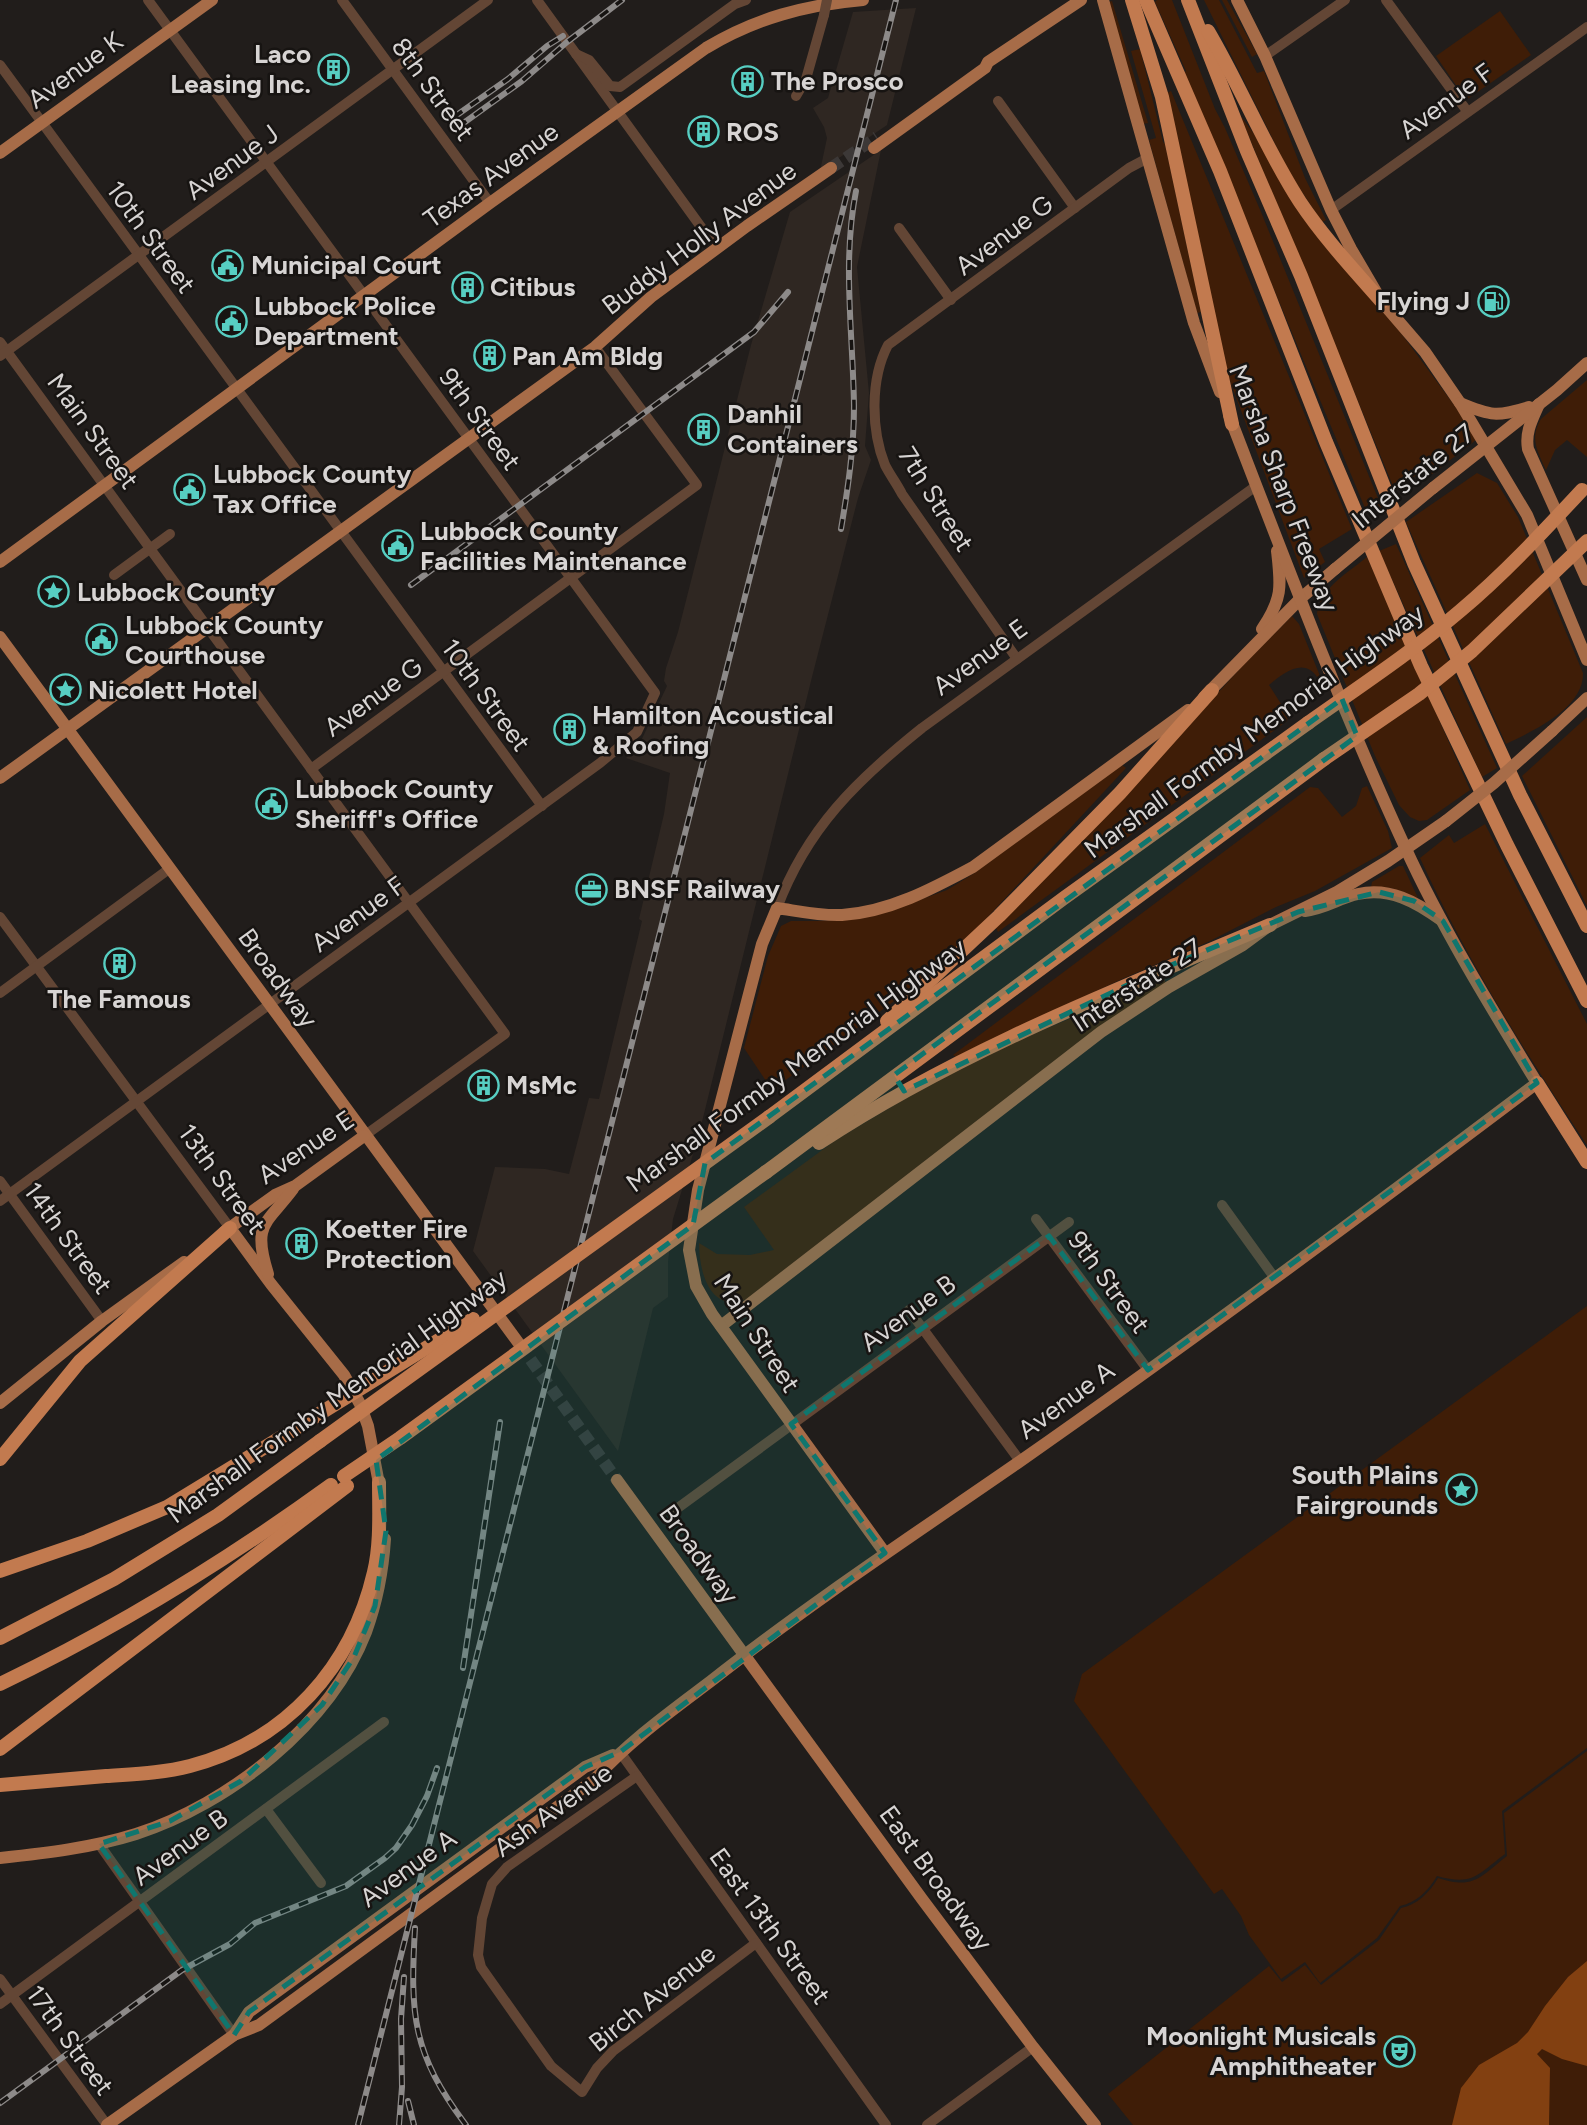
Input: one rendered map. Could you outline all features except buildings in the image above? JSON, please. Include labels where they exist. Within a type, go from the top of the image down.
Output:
[{"type":"highway","points":[[1132,0],[1163,97],[1232,424]]},
{"type":"highway","points":[[1189,0],[1229,68],[1280,169],[1301,204],[1382,302]]},
{"type":"highway","points":[[1189,0],[1247,151],[1301,276],[1413,564],[1520,795],[1587,926]]},
{"type":"highway","name":"Marsha Sharp Freeway","points":[[1147,3],[1220,172],[1326,442],[1422,666],[1507,845],[1587,1001]]},
{"type":"highway","name":"Marshall Formby Memorial Highway","points":[[0,1639],[137,1565],[218,1515],[838,1067],[1064,898],[1405,654],[1462,609],[1543,532],[1585,487]]},
{"type":"highway","points":[[0,1749],[400,1438],[766,1172],[1324,759],[1419,694],[1507,621],[1587,541]]},
{"type":"highway","points":[[838,1067],[999,916],[1120,793],[1212,690]]},
{"type":"highway","points":[[766,1172],[808,1150],[892,1098],[965,1059],[1157,971],[1270,925]]},
{"type":"highway","points":[[1537,1083],[1587,1162]]},
{"type":"highway","points":[[0,1460],[80,1361],[230,1228]]},
{"type":"highway","points":[[0,1571],[87,1541],[167,1507],[484,1312],[535,1284]]},
{"type":"highway","points":[[0,1684],[130,1618],[345,1481]]},
{"type":"highway","points":[[0,1785],[161,1772],[191,1765],[229,1752],[258,1737],[290,1714],[334,1668],[364,1610],[377,1557],[379,1482]]},
{"type":"main road","name":"Avenue K","points":[[0,153],[212,0]]},
{"type":"main road","name":"Texas Avenue","points":[[0,562],[706,48],[754,23],[811,6],[863,0]]},
{"type":"main road","points":[[875,142],[1081,0]]},
{"type":"main road","name":"Marsha Sharp Freeway","points":[[1103,0],[1194,323],[1335,684],[1406,849],[1443,921],[1537,1083]]},
{"type":"main road","points":[[1237,0],[1265,56],[1331,210],[1382,302],[1425,352],[1488,446],[1527,515],[1587,660]]},
{"type":"main road","name":"Buddy Holly Avenue","points":[[0,778],[830,174]]},
{"type":"main road","name":"Interstate 27","points":[[777,908],[841,915],[881,907],[937,887],[973,867],[1167,727],[1212,690],[1301,598],[1587,363]]},
{"type":"main road","points":[[1460,403],[1481,412],[1500,415],[1539,403]]},
{"type":"main road","points":[[1539,403],[1526,437],[1528,449],[1587,580]]},
{"type":"main road","points":[[1248,651],[1274,612],[1281,586],[1275,533]]},
{"type":"main road","name":"Broadway","points":[[0,637],[520,1345]]},
{"type":"main road","name":"Interstate 27","points":[[721,1326],[1101,1032],[1270,925],[1337,892],[1446,821],[1494,783],[1587,698]]},
{"type":"main road","points":[[1298,912],[1323,909],[1358,894],[1378,892],[1414,901],[1443,921]]},
{"type":"main road","name":"Main Street","points":[[777,908],[762,944],[698,1190],[690,1250],[696,1286],[721,1326],[885,1553]]},
{"type":"main road","name":"Avenue A","points":[[107,2125],[233,2035],[249,2012],[357,1933],[585,1767],[620,1752],[744,1654],[1148,1370],[1537,1083]]},
{"type":"main road","name":"Avenue E","points":[[0,1403],[102,1321],[275,1195],[295,1186],[365,1136]]},
{"type":"main road","points":[[271,1284],[262,1258],[260,1241],[263,1226],[271,1212],[295,1186]]},
{"type":"main road","name":"13th Street","points":[[230,1228],[344,1375],[360,1404],[368,1426],[379,1482]]},
{"type":"main road","name":"Broadway","points":[[617,1480],[744,1654]]},
{"type":"main road","points":[[0,1858],[99,1844],[170,1821],[194,1810],[241,1781],[293,1738],[322,1705],[354,1657],[375,1606],[384,1561],[386,1531],[379,1482]]},
{"type":"main road","name":"East Broadway","points":[[744,1654],[1033,2047],[1095,2125]]},
{"type":"street","name":"9th Street","points":[[148,0],[655,693]]},
{"type":"street","name":"8th Street","points":[[342,0],[490,203]]},
{"type":"street","name":"Avenue J","points":[[2,350],[139,255],[488,0]]},
{"type":"street","points":[[537,0],[709,238]]},
{"type":"street","points":[[575,54],[589,60],[610,86],[620,87],[733,2],[746,0]]},
{"type":"street","points":[[796,96],[806,79],[827,0]]},
{"type":"street","points":[[1265,56],[1345,0]]},
{"type":"street","points":[[1386,0],[1467,111]]},
{"type":"street","name":"Avenue F","points":[[1331,210],[1587,27]]},
{"type":"street","name":"10th Street","points":[[0,65],[542,806]]},
{"type":"street","points":[[998,102],[1076,208]]},
{"type":"street","name":"Avenue G","points":[[887,345],[1129,168],[1146,159]]},
{"type":"street","points":[[899,228],[951,300]]},
{"type":"street","name":"7th Street","points":[[887,345],[879,367],[876,416],[877,438],[886,466],[902,494],[1017,659]]},
{"type":"street","name":"Avenue G","points":[[311,769],[696,485],[595,347]]},
{"type":"street","name":"Main Street","points":[[2,350],[105,486],[505,1034]]},
{"type":"street","name":"Avenue E","points":[[777,908],[788,877],[808,842],[838,803],[875,765],[1256,486]]},
{"type":"street","points":[[114,575],[170,534]]},
{"type":"street","name":"Avenue F","points":[[0,1201],[542,806],[637,732],[655,693]]},
{"type":"street","points":[[0,993],[169,869]]},
{"type":"street","name":"13th Street","points":[[0,917],[230,1228]]},
{"type":"street","name":"Avenue E","points":[[365,1136],[505,1034]]},
{"type":"street","name":"14th Street","points":[[0,1181],[102,1321]]},
{"type":"street","points":[[1222,1205],[1274,1278]]},
{"type":"street","name":"9th Street","points":[[1036,1219],[1148,1370]]},
{"type":"street","name":"Avenue B","points":[[675,1510],[1069,1222]]},
{"type":"street","points":[[909,1310],[1020,1461]]},
{"type":"street","name":"Avenue B","points":[[0,2004],[384,1722]]},
{"type":"street","name":"East 13th Street","points":[[620,1752],[886,2125]]},
{"type":"street","name":"Ash Avenue","points":[[582,2092],[551,2066],[481,1967],[478,1955],[482,1918],[492,1884],[507,1867],[637,1776]]},
{"type":"street","points":[[267,1809],[321,1883]]},
{"type":"street","points":[[99,1844],[233,2035]]},
{"type":"street","name":"Birch Avenue","points":[[582,2092],[597,2068],[614,2051],[756,1943]]},
{"type":"street","name":"17th Street","points":[[0,1979],[107,2125]]},
{"type":"street","points":[[928,2125],[1033,2047]]},
{"type":"highlighted area","points":[[1342,699],[1357,736],[894,1075],[904,1091],[1157,971],[1298,912],[1379,892],[1414,901],[1443,921],[1537,1083],[1148,1370],[1049,1236],[791,1424],[885,1553],[620,1752],[585,1767],[249,2012],[234,2035],[99,1844],[170,1821],[241,1781],[322,1705],[354,1657],[375,1606],[386,1531],[376,1460],[693,1225],[705,1163]]},
{"type":"shaded area","points":[[1172,0],[1382,508],[1367,513],[1184,73],[1186,71],[1155,2]]},
{"type":"shaded area","points":[[1204,0],[1219,0],[1257,73],[1264,71],[1305,178],[1326,220],[1322,222],[1290,174]]},
{"type":"shaded area","points":[[1222,0],[1227,0],[1257,54],[1252,57]]},
{"type":"shaded area","points":[[1112,1],[1148,123],[1143,124],[1109,2]]},
{"type":"shaded area","points":[[916,8],[887,125],[820,171],[827,138],[813,108],[828,98],[853,12]]},
{"type":"shaded area","points":[[1500,11],[1531,55],[1466,100],[1436,56]]},
{"type":"shaded area","points":[[1140,49],[1165,144],[1201,312],[1197,313],[1149,140],[1156,138],[1131,51]]},
{"type":"shaded area","points":[[1171,91],[1352,529],[1319,549],[1325,562],[1304,578],[1228,376],[1167,93]]},
{"type":"shaded area","points":[[1240,115],[1460,413],[1476,440],[1427,478],[1422,473],[1393,486]]},
{"type":"shaded area","points":[[881,150],[857,267],[869,393],[865,446],[871,460],[858,498],[812,677],[698,1138],[673,1219],[668,1262],[668,1297],[653,1308],[618,1451],[473,1251],[495,1167],[545,1169],[569,1174],[589,1098],[599,1099],[642,921],[639,919],[664,814],[670,773],[626,758],[640,743],[667,686],[664,681],[666,668],[678,632],[751,345],[790,212]]},
{"type":"shaded area","points":[[1587,380],[1587,457],[1567,440],[1555,450],[1546,470],[1536,445],[1537,426],[1541,419]]},
{"type":"shaded area","points":[[1477,473],[1497,483],[1518,517],[1583,673],[1581,686],[1566,707],[1555,717],[1506,744],[1406,522]]},
{"type":"shaded area","points":[[1396,544],[1497,768],[1482,777],[1379,551]]},
{"type":"shaded area","points":[[1367,557],[1470,790],[1427,820],[1419,821],[1410,817],[1399,805],[1375,756],[1317,614],[1329,589]]},
{"type":"shaded area","points":[[1292,616],[1299,624],[1320,676],[1317,677],[1306,668],[1293,669],[1269,685],[1288,715],[1287,721],[998,932],[995,926],[1142,777],[1244,664]]},
{"type":"shaded area","points":[[1587,717],[1587,906],[1522,776]]},
{"type":"shaded area","points":[[1122,765],[1126,768],[971,935],[897,999],[772,1090],[744,1048],[768,956],[781,926],[791,921],[838,921],[883,913],[947,890]]},
{"type":"shaded area","points":[[1367,786],[1388,831],[1392,848],[1315,891],[1276,907],[1208,942],[956,1057],[953,1055],[1310,787],[1318,788],[1342,817],[1356,806],[1362,788]]},
{"type":"shaded area","points":[[1485,824],[1587,1024],[1587,1145],[1498,1005],[1420,858],[1449,835],[1454,843]]},
{"type":"shaded area","points":[[1403,866],[1418,898],[1391,888],[1371,887],[1372,882]]},
{"type":"shaded area","points":[[1164,979],[1166,983],[1087,1036],[747,1299],[724,1301],[709,1288],[701,1266],[699,1243],[717,1254],[750,1255],[774,1250],[744,1207],[836,1140],[926,1086],[1017,1041]]},
{"type":"shaded area","name":"South Plains Fairgrounds","points":[[1587,1306],[1587,1748],[1502,1811],[1505,1854],[1488,1868],[1467,1879],[1437,1876],[1422,1895],[1400,1906],[1377,1938],[1320,1983],[1305,1962],[1281,1979],[1249,1935],[1241,1916],[1222,1889],[1214,1894],[1074,1701],[1082,1674]]},
{"type":"shaded area","points":[[1587,1751],[1587,2125],[1133,2125],[1108,2094],[1269,1966],[1282,1982],[1305,1965],[1321,1985],[1379,1940],[1401,1908],[1422,1897],[1438,1878],[1460,1883],[1483,1875],[1507,1856],[1504,1813]]},
{"type":"shaded area","points":[[1587,1961],[1587,2066],[1562,2059],[1542,2049],[1537,2054],[1550,2068],[1549,2125],[1452,2125],[1461,2088],[1479,2065],[1517,2043],[1568,1977]]},
{"type":"tunnel","points":[[831,168],[877,137]]},
{"type":"tunnel","points":[[520,1345],[617,1480]]},
{"type":"railway","points":[[458,127],[522,81],[622,0]]},
{"type":"railway","points":[[358,2125],[896,0]]},
{"type":"railway","points":[[454,117],[563,36]]},
{"type":"railway","points":[[841,529],[854,422],[849,271],[856,191]]},
{"type":"railway","points":[[411,585],[754,332],[788,292]]},
{"type":"railway","points":[[463,1668],[500,1422]]},
{"type":"railway","points":[[0,2103],[182,1970],[230,1944],[255,1923],[346,1886],[385,1858],[396,1848],[412,1825],[437,1768]]},
{"type":"railway","points":[[415,1928],[413,1985],[418,2032],[435,2076],[466,2125]]},
{"type":"railway","points":[[399,2125],[404,1977]]},
{"type":"railway","points":[[408,2101],[414,2125]]},
{"type":"place","name":"Laco Leasing Inc.","points":[[334,69]]},
{"type":"place","name":"The Prosco","points":[[748,81]]},
{"type":"place","name":"ROS","points":[[703,132]]},
{"type":"place","name":"Municipal Court","points":[[228,265]]},
{"type":"place","name":"Citibus","points":[[467,287]]},
{"type":"place","name":"Flying J","points":[[1493,301]]},
{"type":"place","name":"Lubbock Police Department","points":[[231,321]]},
{"type":"place","name":"Pan Am Bldg","points":[[489,356]]},
{"type":"place","name":"Danhil Containers","points":[[704,429]]},
{"type":"place","name":"Lubbock County Tax Office","points":[[190,489]]},
{"type":"place","name":"Lubbock County Facilities Maintenance","points":[[397,546]]},
{"type":"place","name":"Lubbock County","points":[[54,592]]},
{"type":"place","name":"Lubbock County Courthouse","points":[[102,640]]},
{"type":"place","name":"Nicolett Hotel","points":[[65,690]]},
{"type":"place","name":"Hamilton Acoustical & Roofing","points":[[569,730]]},
{"type":"place","name":"Lubbock County Sheriff's Office","points":[[272,804]]},
{"type":"place","name":"BNSF Railway","points":[[591,889]]},
{"type":"place","name":"The Famous","points":[[119,963]]},
{"type":"place","name":"MsMc","points":[[483,1085]]},
{"type":"place","name":"Koetter Fire Protection","points":[[302,1244]]},
{"type":"place","name":"South Plains Fairgrounds","points":[[1461,1490]]},
{"type":"place","name":"Moonlight Musicals Amphitheater","points":[[1399,2051]]}]
